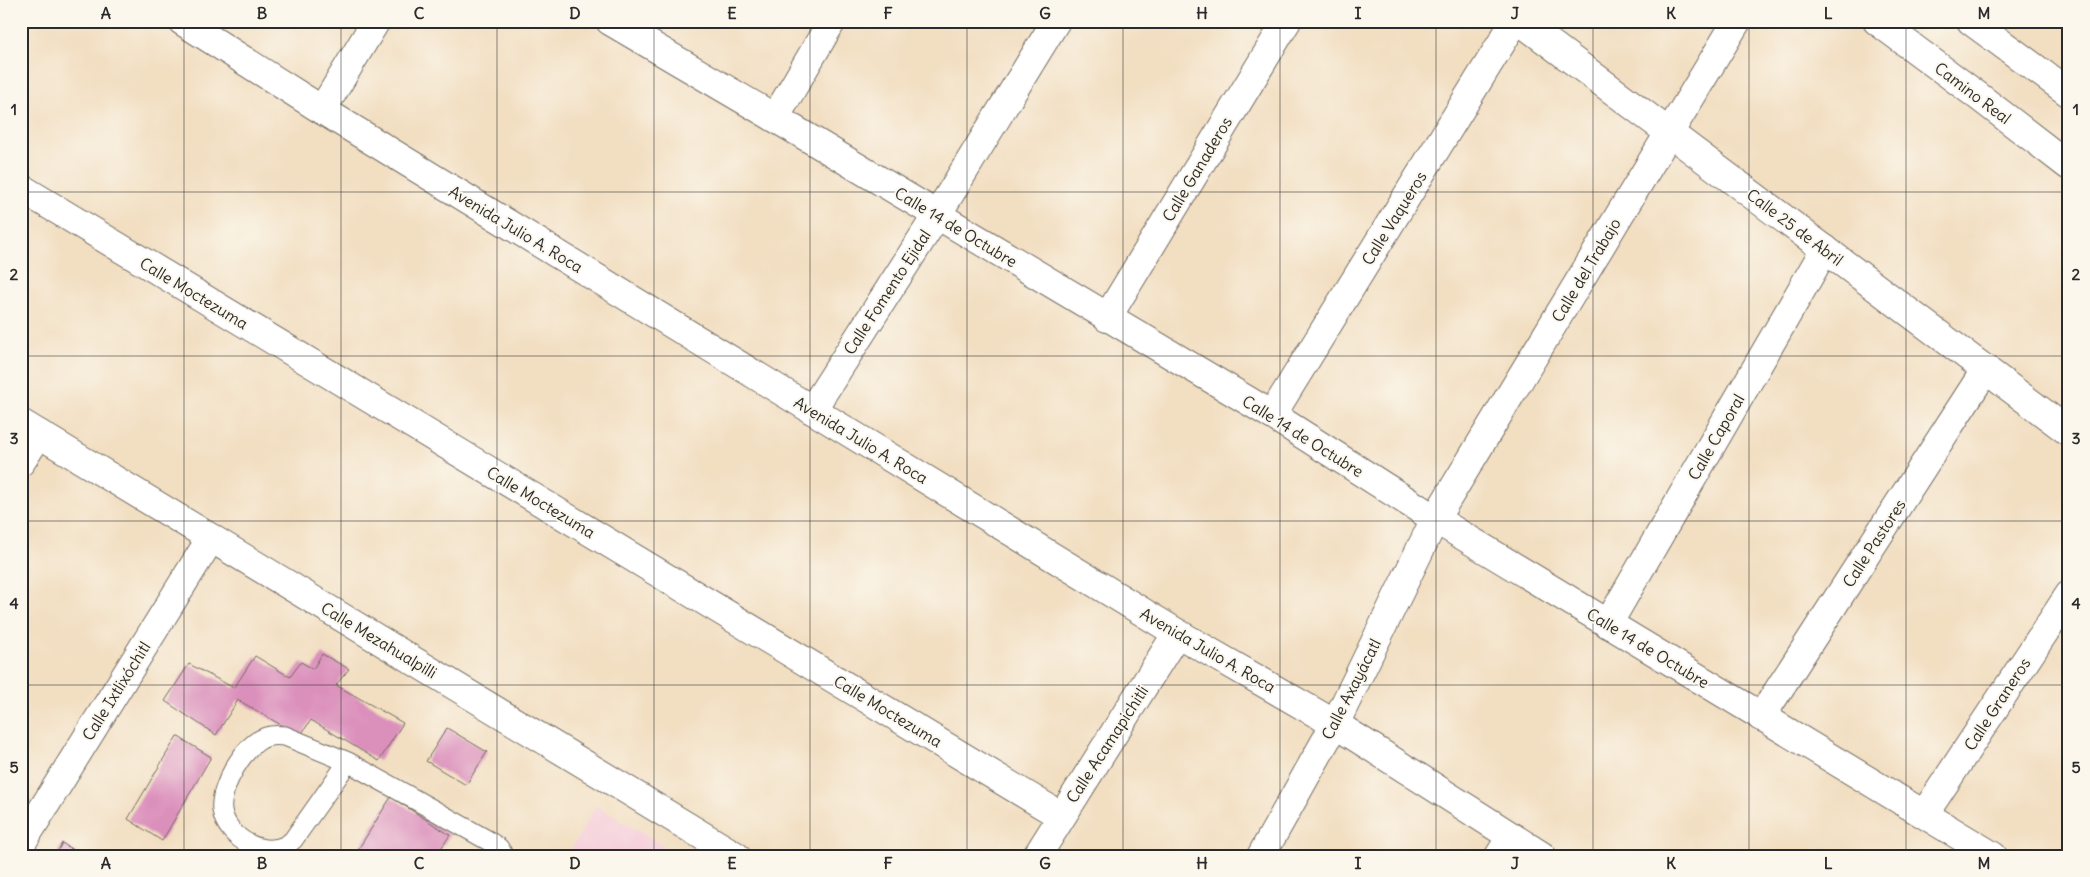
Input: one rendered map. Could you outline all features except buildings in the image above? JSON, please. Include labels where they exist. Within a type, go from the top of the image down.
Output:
[{"type":"street","name":"Avenida Julio A. Roca","points":[[182,21],[322,110],[812,410],[1178,633],[1335,724],[1505,846],[1542,856]]},
{"type":"street","points":[[322,110],[376,21]]},
{"type":"street","name":"Calle 14 de Octubre","points":[[610,21],[1272,415],[1434,519],[1761,718],[1925,813],[1993,856]]},
{"type":"street","points":[[775,118],[832,21]]},
{"type":"street","name":"Calle Fomento Ejidal","points":[[812,410],[937,215],[1056,21]]},
{"type":"street","name":"Calle Ganaderos","points":[[1107,318],[1287,21]]},
{"type":"street","name":"Calle Vaqueros","points":[[1272,415],[1515,21]]},
{"type":"street","name":"Calle 25 de Abril","points":[[1520,21],[2069,432]]},
{"type":"street","name":"Calle del Trabajo","points":[[1434,519],[1738,21]]},
{"type":"street","name":"Camino Real","points":[[1876,21],[2069,166]]},
{"type":"street","points":[[1971,21],[2069,93]]},
{"type":"street","name":"Calle Moctezuma","points":[[21,188],[1061,816]]},
{"type":"street","name":"Calle Caporal","points":[[1608,624],[1824,249]]},
{"type":"street","name":"Calle Pastores","points":[[1761,718],[1986,369]]},
{"type":"street","points":[[21,462],[30,429]]},
{"type":"street","name":"Calle Mezahualpilli","points":[[30,429],[736,856]]},
{"type":"street","name":"Calle Axayácatl","points":[[1262,856],[1335,724],[1434,519]]},
{"type":"street","name":"Calle Ixtlixóchitl","points":[[21,844],[211,538]]},
{"type":"street","name":"Calle Graneros","points":[[1925,813],[2069,595]]},
{"type":"street","name":"Calle Acamapichitli","points":[[1037,856],[1178,633]]},
{"type":"lane","points":[[348,762],[287,846],[262,850],[235,833],[225,822],[222,810],[222,794],[226,782],[242,756],[264,737],[274,735],[285,736],[348,762],[489,841],[499,848],[504,856]]},
{"type":"shaded area","points":[[596,806],[681,856],[567,856]]}]
